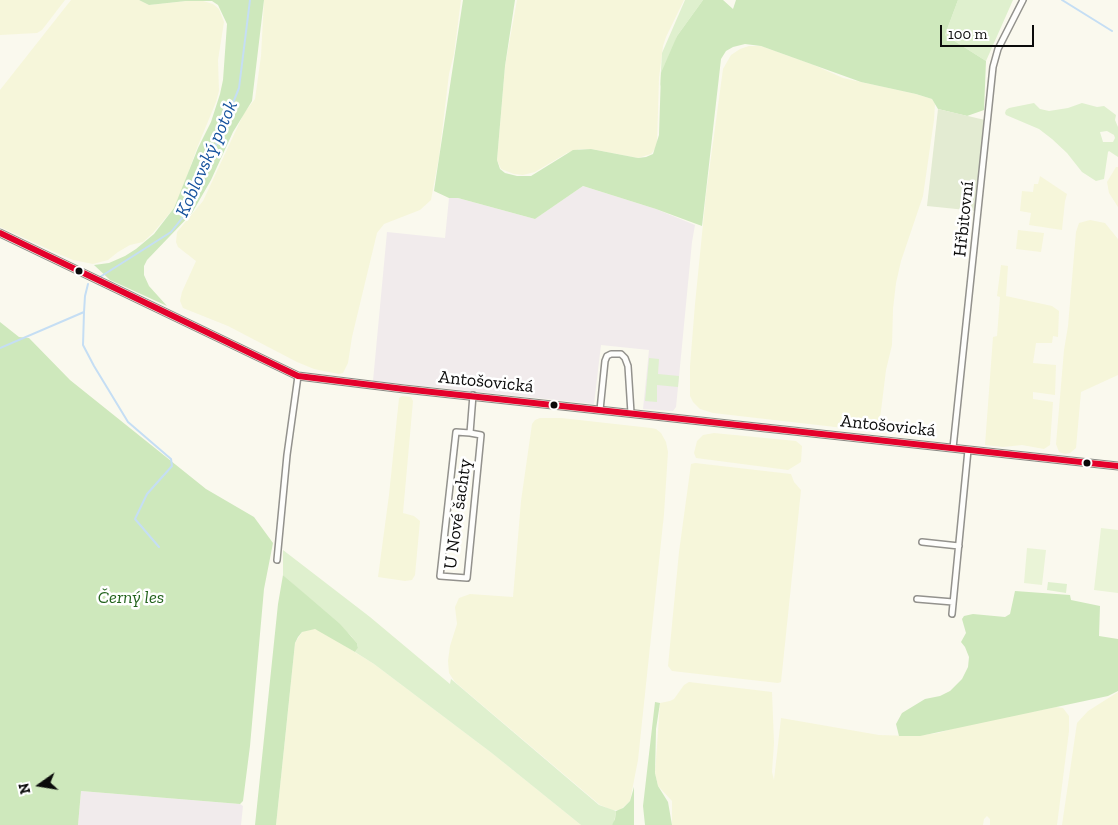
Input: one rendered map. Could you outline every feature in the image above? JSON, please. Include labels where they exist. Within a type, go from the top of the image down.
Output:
[{"type":"street","name":"Hřbitovní","points":[[953,448],[993,67],[998,49],[1023,0]]},
{"type":"street","name":"Antošovická","points":[[0,233],[298,376],[338,382],[1118,466]]},
{"type":"street","points":[[600,410],[605,361],[607,356],[611,354],[621,354],[628,366],[631,413]]},
{"type":"street","points":[[277,560],[287,455],[298,376]]},
{"type":"street","points":[[470,433],[473,396]]},
{"type":"street","name":"U Nové šachty","points":[[456,432],[470,433],[481,435],[467,578],[440,576],[456,432]]},
{"type":"street","points":[[952,614],[968,450]]},
{"type":"street","points":[[922,542],[958,546]]},
{"type":"street","points":[[917,599],[953,602]]},
{"type":"shaded area","points":[[583,186],[656,209],[695,225],[676,407],[673,411],[643,409],[649,350],[601,345],[594,404],[373,381],[387,232],[445,238],[449,198],[458,198],[535,219]]},
{"type":"shaded area","points":[[81,791],[240,804],[243,806],[241,825],[78,825]]},
{"type":"green space","points":[[0,0],[65,0],[42,30],[37,33],[0,35]]},
{"type":"green space","points":[[71,0],[139,0],[149,5],[203,1],[213,4],[219,9],[224,22],[218,60],[219,91],[174,208],[143,242],[130,245],[108,260],[93,264],[73,260],[0,227],[0,90]]},
{"type":"green space","points":[[139,0],[264,0],[252,101],[233,132],[211,180],[192,213],[147,260],[144,266],[144,275],[149,286],[167,306],[110,280],[94,265],[109,263],[136,249],[154,234],[174,208],[198,148],[211,122],[220,94],[223,80],[227,24],[218,5],[212,1],[186,1],[149,5]]},
{"type":"green space","points":[[264,0],[461,0],[454,54],[449,74],[439,157],[431,200],[420,210],[384,224],[377,233],[352,337],[348,363],[343,373],[339,374],[314,369],[297,362],[228,326],[183,308],[180,301],[196,261],[178,247],[176,242],[177,232],[203,201],[244,113],[255,99],[261,56]]},
{"type":"green space","points":[[463,0],[515,0],[505,66],[497,160],[500,169],[505,173],[517,176],[531,176],[573,150],[591,149],[638,158],[653,154],[659,135],[661,73],[677,36],[703,0],[723,0],[733,9],[736,0],[958,0],[945,35],[986,61],[984,110],[967,116],[938,109],[932,99],[861,82],[761,46],[745,44],[726,51],[721,59],[702,226],[583,186],[535,219],[458,198],[449,198],[434,191]]},
{"type":"green space","points":[[517,0],[684,0],[663,46],[659,78],[657,144],[651,154],[638,158],[591,149],[580,149],[567,153],[535,172],[523,175],[501,169],[497,160],[505,66]]},
{"type":"green space","points":[[685,0],[703,0],[677,36],[660,87],[662,53]]},
{"type":"green space","points":[[958,0],[1013,0],[986,61],[945,35]]},
{"type":"green space","points":[[749,46],[761,46],[814,65],[843,78],[916,94],[932,99],[935,104],[923,196],[901,261],[896,283],[892,345],[886,370],[880,419],[870,431],[713,413],[700,409],[690,396],[690,366],[706,194],[723,69],[731,55]]},
{"type":"green space","points":[[1034,103],[1040,109],[1049,111],[1068,108],[1082,103],[1097,107],[1104,106],[1116,115],[1118,157],[1108,152],[1104,179],[1096,181],[1082,172],[1067,153],[1039,129],[1006,115],[1006,110]],"holes":[[[1107,131],[1114,135],[1113,142],[1103,142],[1100,132]]]},
{"type":"green space","points":[[938,109],[985,120],[976,211],[927,206]]},
{"type":"green space","points":[[1116,167],[1118,167],[1118,207],[1109,193],[1107,182]]},
{"type":"green space","points":[[1040,176],[1067,194],[1062,230],[1029,225],[1031,213],[1020,211],[1022,191],[1033,192],[1034,184],[1038,184]]},
{"type":"green space","points":[[1090,220],[1105,223],[1118,239],[1118,375],[1081,392],[1076,448],[1070,453],[1065,454],[1059,452],[1056,444],[1076,232],[1079,223]]},
{"type":"green space","points":[[1018,230],[1044,233],[1041,252],[1016,249]]},
{"type":"green space","points":[[1001,265],[1008,266],[1006,296],[1052,306],[1059,311],[1058,337],[1053,336],[1052,343],[1036,343],[1033,363],[1056,365],[1055,395],[1033,392],[1033,399],[1053,402],[1050,445],[1044,449],[1022,445],[1003,447],[985,445],[993,337],[997,336],[1000,297],[997,296]]},
{"type":"green space","name":"Černý les","points":[[0,322],[19,337],[29,338],[70,380],[206,489],[254,517],[273,543],[264,589],[250,746],[243,801],[240,804],[81,791],[78,825],[0,825]]},
{"type":"green space","points":[[649,358],[659,359],[658,374],[679,376],[678,387],[657,385],[657,402],[645,401]]},
{"type":"green space","points":[[402,396],[411,397],[413,401],[403,513],[414,516],[420,521],[415,575],[412,580],[405,581],[378,577],[399,398]]},
{"type":"green space","points":[[540,418],[561,418],[651,428],[661,433],[666,442],[668,452],[664,514],[638,760],[630,801],[620,810],[612,810],[600,805],[455,682],[449,673],[450,646],[457,624],[455,607],[459,598],[470,594],[513,597],[521,501],[532,424]]},
{"type":"green space","points":[[714,433],[796,441],[802,446],[801,462],[788,470],[696,458],[694,453],[697,441],[703,435]]},
{"type":"green space","points":[[691,464],[791,474],[794,482],[801,490],[781,682],[672,671],[668,666],[679,552]]},
{"type":"green space","points":[[1101,528],[1118,530],[1118,593],[1094,590]]},
{"type":"green space","points":[[1027,548],[1046,550],[1042,585],[1024,583]]},
{"type":"green space","points":[[283,550],[370,617],[450,684],[451,679],[599,805],[616,811],[614,823],[612,825],[581,825],[493,754],[374,664],[355,652],[358,648],[357,643],[351,636],[283,575]]},
{"type":"green space","points":[[283,575],[340,624],[357,643],[358,648],[355,652],[315,629],[302,632],[298,637],[295,643],[276,825],[255,825],[278,604]]},
{"type":"green space","points":[[1048,582],[1067,584],[1066,593],[1047,590]]},
{"type":"green space","points":[[1015,591],[1070,595],[1071,600],[1100,606],[1099,636],[1118,639],[1118,691],[1108,696],[920,736],[899,736],[896,724],[902,713],[925,699],[940,696],[950,691],[962,679],[968,667],[969,657],[961,642],[966,633],[962,619],[964,616],[973,614],[1005,617],[1010,614]]},
{"type":"green space","points":[[309,629],[321,631],[374,664],[493,754],[581,825],[276,825],[295,643],[302,632]]},
{"type":"green space","points":[[689,682],[772,692],[774,743],[772,772],[774,780],[781,718],[879,735],[912,736],[938,733],[965,725],[1056,707],[1063,708],[1069,716],[1069,731],[1057,825],[990,825],[990,819],[987,816],[984,819],[983,825],[672,825],[672,801],[658,786],[655,773],[660,703],[674,699],[684,685]]},
{"type":"green space","points":[[1118,692],[1118,825],[1062,825],[1077,723],[1088,711]]},
{"type":"green space","points":[[655,702],[660,703],[656,729],[655,773],[658,786],[668,802],[672,825],[645,825],[643,806]]},
{"type":"green space","points":[[634,787],[634,825],[612,825],[616,811],[623,808],[630,801]]},
{"type":"waterway","name":"Koblovský potok","points":[[100,277],[171,232],[183,217],[205,172],[239,88],[250,0]]},
{"type":"waterway","points":[[1062,0],[1112,31]]},
{"type":"waterway","name":"Koblovský potok","points":[[0,348],[84,312],[88,284]]},
{"type":"waterway","points":[[84,312],[83,345],[94,366],[128,422],[171,459],[172,466],[147,494],[135,519],[159,547]]},
{"type":"transit line","points":[[0,233],[298,376],[1118,466]]}]
